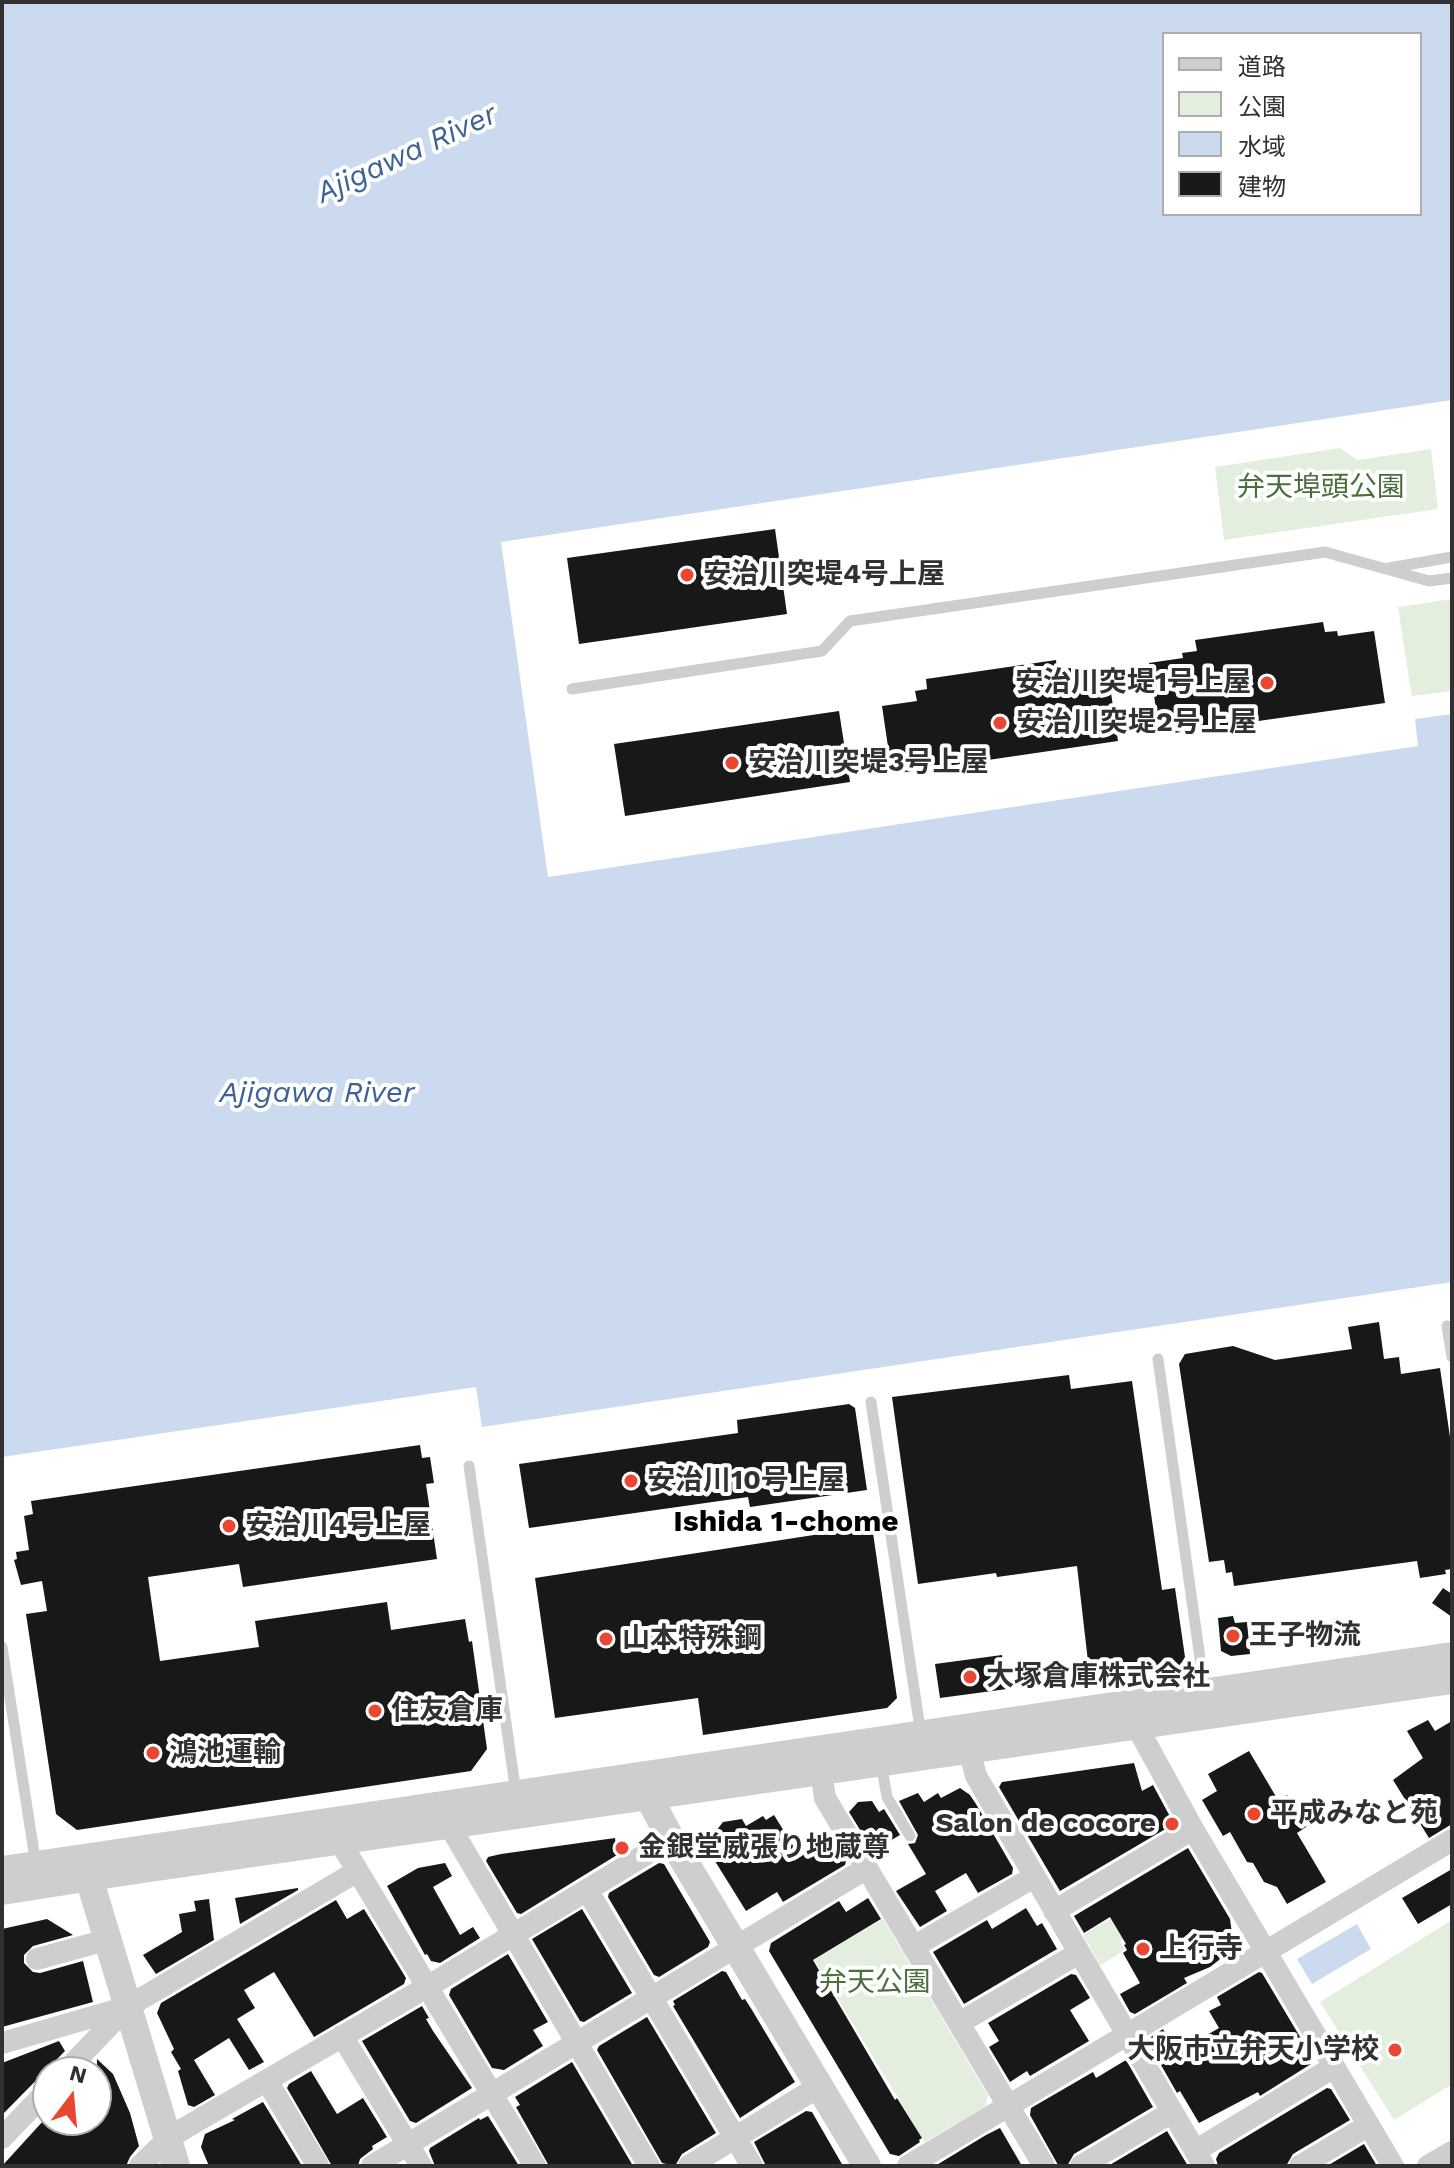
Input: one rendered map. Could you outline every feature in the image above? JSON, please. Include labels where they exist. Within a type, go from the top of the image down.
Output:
[{"type":"street","points":[[2,1891],[449,1825],[646,1785],[921,1736],[1452,1656]]},
{"type":"street","points":[[2,1870],[516,1793],[821,1771],[1452,1680]]},
{"type":"street","points":[[1136,1725],[1193,1829],[1393,2166]]},
{"type":"street","points":[[969,1749],[976,1776],[1200,2159],[1334,2067]]},
{"type":"street","points":[[821,1771],[825,1798],[1044,2166]]},
{"type":"street","points":[[646,1785],[671,1839],[867,2166]]},
{"type":"street","points":[[449,1825],[649,2166]]},
{"type":"street","points":[[1054,1911],[1193,1829]]},
{"type":"street","points":[[140,2166],[172,2153],[267,2081],[671,1839]]},
{"type":"street","points":[[339,1840],[535,2166]]},
{"type":"street","points":[[908,2166],[1452,1840]]},
{"type":"street","points":[[36,1865],[89,1878]]},
{"type":"street","points":[[372,2166],[867,1868]]},
{"type":"street","points":[[2,2043],[127,2007],[356,1872]]},
{"type":"street","points":[[913,1947],[1034,1877]]},
{"type":"street","points":[[89,1878],[172,2153]]},
{"type":"street","points":[[587,1890],[752,2166]]},
{"type":"street","points":[[37,1959],[106,1940]]},
{"type":"street","points":[[959,2023],[1079,1953]]},
{"type":"street","points":[[80,2056],[127,2007]]},
{"type":"street","points":[[342,2036],[421,2166]]},
{"type":"street","points":[[267,2081],[318,2166]]},
{"type":"street","points":[[689,2166],[818,2087]]},
{"type":"street","points":[[2,2138],[32,2107]]},
{"type":"street","points":[[1081,2166],[1172,2112]]},
{"type":"street","points":[[1300,2166],[1369,2125]]},
{"type":"street","points":[[1428,2166],[1452,2152]]},
{"type":"lane","points":[[572,689],[822,651],[850,621],[1325,552],[1429,581],[1452,578]]},
{"type":"lane","points":[[1384,569],[1452,557]]},
{"type":"lane","points":[[1447,1326],[1452,1357]]},
{"type":"lane","points":[[1158,1359],[1205,1694]]},
{"type":"lane","points":[[871,1402],[921,1736]]},
{"type":"lane","points":[[469,1466],[516,1793]]},
{"type":"lane","points":[[2,1647],[36,1865]]},
{"type":"lane","points":[[881,1762],[887,1797],[910,1836]]},
{"type":"green space","name":"弁天埠頭公園","points":[[1340,448],[1358,460],[1431,449],[1438,509],[1224,540],[1215,467]]},
{"type":"green space","points":[[1452,599],[1452,691],[1412,698],[1398,607]]},
{"type":"green space","points":[[1139,1902],[1151,1923],[1120,1941],[1125,1950],[1100,1965],[1083,1935]]},
{"type":"green space","name":"弁天公園","points":[[883,1919],[988,2095],[985,2107],[925,2142],[814,1960]]},
{"type":"green space","points":[[1452,1920],[1452,2084],[1394,2120],[1320,2002]]},
{"type":"water","name":"Ajigawa River","points":[[2,2],[1452,2],[1452,400],[501,542],[548,877],[1418,746],[1415,719],[1452,714],[1452,1282],[482,1427],[476,1387],[2,1457]]},
{"type":"water","points":[[1357,1924],[1371,1949],[1312,1984],[1297,1959]]},
{"type":"building","name":"安治川突堤4号上屋","points":[[775,529],[787,614],[579,644],[567,558]]},
{"type":"building","name":"安治川突堤1号上屋","points":[[1323,622],[1325,632],[1337,631],[1338,636],[1374,631],[1385,703],[1160,735],[1149,663],[1183,658],[1182,653],[1197,651],[1195,640]]},
{"type":"building","name":"安治川突堤2号上屋","points":[[1056,660],[1057,670],[1071,668],[1072,678],[1108,672],[1118,741],[892,774],[882,706],[917,701],[915,691],[927,689],[926,679]]},
{"type":"building","name":"安治川突堤3号上屋","points":[[839,711],[850,782],[625,816],[614,744]]},
{"type":"building","points":[[1379,1322],[1384,1359],[1399,1357],[1401,1374],[1440,1368],[1452,1451],[1452,1569],[1445,1570],[1446,1574],[1420,1578],[1417,1561],[1234,1586],[1232,1572],[1226,1573],[1224,1560],[1209,1562],[1179,1364],[1185,1354],[1233,1346],[1275,1360],[1352,1349],[1348,1327]]},
{"type":"building","points":[[1069,1375],[1071,1389],[1132,1381],[1162,1590],[1175,1588],[1185,1657],[1179,1667],[1090,1679],[1077,1566],[918,1584],[892,1397]]},
{"type":"building","points":[[849,1404],[855,1408],[867,1490],[750,1507],[748,1497],[529,1528],[519,1464],[738,1433],[737,1420]]},
{"type":"building","points":[[420,1445],[422,1458],[430,1457],[434,1483],[426,1484],[437,1559],[243,1587],[239,1564],[148,1577],[160,1661],[259,1647],[255,1621],[387,1602],[391,1630],[465,1619],[469,1642],[472,1641],[487,1749],[471,1771],[77,1830],[56,1814],[26,1614],[47,1611],[42,1581],[21,1585],[14,1560],[17,1559],[16,1552],[29,1550],[24,1516],[33,1514],[31,1501]]},
{"type":"building","points":[[872,1526],[897,1698],[887,1708],[703,1735],[698,1698],[555,1718],[535,1578]]},
{"type":"building","points":[[1443,1588],[1452,1594],[1452,1617],[1432,1603]]},
{"type":"building","points":[[1233,1616],[1235,1623],[1247,1622],[1250,1654],[1231,1656],[1221,1651],[1218,1618]]},
{"type":"building","points":[[1002,1655],[1007,1689],[940,1698],[935,1664]]},
{"type":"building","points":[[1428,1720],[1435,1731],[1452,1721],[1452,1824],[1429,1838],[1393,1780],[1423,1758],[1407,1731]]},
{"type":"building","name":"平成みなと苑","points":[[1249,1751],[1278,1800],[1287,1795],[1306,1827],[1297,1833],[1326,1882],[1287,1904],[1277,1887],[1264,1882],[1253,1863],[1247,1862],[1230,1832],[1223,1836],[1202,1800],[1217,1791],[1208,1774]]},
{"type":"building","points":[[1134,1763],[1142,1791],[1153,1785],[1174,1824],[1060,1891],[999,1787],[1002,1782]]},
{"type":"building","points":[[960,1788],[976,1804],[1013,1868],[1012,1874],[978,1893],[966,1873],[935,1891],[947,1911],[920,1927],[896,1891],[926,1874],[908,1844],[915,1843],[918,1835],[899,1801],[918,1793],[924,1802],[938,1793],[941,1798]]},
{"type":"building","points":[[872,1801],[879,1812],[884,1809],[900,1835],[881,1846],[879,1841],[870,1846],[849,1812],[858,1802]]},
{"type":"building","points":[[774,1815],[800,1857],[832,1837],[846,1861],[845,1865],[783,1902],[777,1892],[746,1911],[705,1845],[723,1822],[742,1819],[746,1826],[763,1816],[766,1820]]},
{"type":"building","points":[[615,1838],[617,1855],[521,1914],[517,1913],[486,1861],[488,1857],[501,1854]]},
{"type":"building","points":[[1188,1848],[1230,1919],[1233,1941],[1210,1967],[1184,1978],[1187,1983],[1135,2014],[1130,2012],[1120,1994],[1140,1983],[1123,1953],[1127,1950],[1126,1944],[1110,1917],[1084,1933],[1074,1916]]},
{"type":"building","points":[[445,1863],[452,1876],[433,1887],[460,1935],[473,1927],[480,1938],[440,1963],[431,1961],[425,1955],[387,1886],[418,1868]]},
{"type":"building","points":[[659,1863],[664,1864],[710,1942],[708,1947],[659,1977],[654,1975],[608,1897],[609,1893]]},
{"type":"building","points":[[1452,1869],[1452,1904],[1418,1924],[1402,1898]]},
{"type":"building","points":[[298,1890],[240,1924],[235,1898]]},
{"type":"building","points":[[868,1898],[881,1919],[813,1960],[895,2100],[897,2098],[922,2138],[899,2156],[890,2154],[769,1951],[771,1943],[839,1901],[846,1912]]},
{"type":"building","points":[[209,1899],[214,1940],[156,1974],[143,1955],[182,1932],[179,1914],[196,1911],[194,1901]]},
{"type":"building","points":[[336,1900],[347,1919],[364,1909],[406,1978],[404,1984],[314,2037],[274,1972],[244,1990],[255,2008],[237,2019],[264,2062],[249,2070],[229,2038],[194,2060],[215,2095],[194,2107],[188,2105],[178,2071],[181,2069],[171,2052],[174,2049],[157,2013],[161,2003]]},
{"type":"building","points":[[1026,1908],[1037,1926],[1042,1923],[1057,1949],[964,2004],[933,1952],[987,1920],[992,1929]]},
{"type":"building","points":[[582,1909],[632,1993],[584,2022],[580,2021],[532,1939]]},
{"type":"building","points":[[47,1919],[73,1935],[33,1946],[24,1955],[24,1963],[33,1972],[40,1973],[83,1961],[93,2002],[2,2027],[2,1929]]},
{"type":"building","points":[[508,1954],[548,2022],[533,2030],[543,2046],[504,2070],[492,2068],[449,1995],[451,1989]]},
{"type":"building","points":[[722,1971],[726,1972],[742,2000],[745,1999],[795,2082],[740,2118],[673,2006],[673,2001]]},
{"type":"building","points":[[1259,1972],[1312,2057],[1308,2059],[1311,2064],[1260,2096],[1258,2092],[1199,2123],[1180,2091],[1177,2093],[1149,2044],[1151,2037],[1163,2029],[1170,2042],[1184,2034],[1190,2045],[1219,2028],[1209,2011],[1221,2005],[1217,1997]]},
{"type":"building","points":[[1071,1974],[1076,1975],[1090,1998],[1070,2010],[1089,2041],[1030,2076],[1027,2071],[1010,2082],[989,2047],[999,2041],[988,2023]]},
{"type":"building","points":[[422,2006],[433,2031],[472,2088],[416,2123],[410,2121],[362,2041]]},
{"type":"building","points":[[647,2017],[716,2133],[682,2154],[675,2166],[662,2163],[597,2050]]},
{"type":"building","points":[[59,2041],[65,2051],[60,2056],[32,2056],[32,2085],[2,2115],[2,2063]]},
{"type":"building","points":[[1126,2060],[1153,2107],[1074,2154],[1067,2166],[1058,2165],[1030,2115],[1031,2108],[1093,2072],[1096,2078]]},
{"type":"building","points":[[572,2062],[633,2166],[549,2166],[516,2107],[520,2105],[515,2097]]},
{"type":"building","points":[[311,2071],[337,2114],[363,2098],[387,2137],[372,2146],[373,2149],[360,2159],[358,2166],[332,2166],[287,2088]]},
{"type":"building","points":[[113,2074],[130,2113],[139,2146],[126,2166],[2,2166],[32,2133],[32,2136],[112,2136]]},
{"type":"building","points":[[1327,2088],[1331,2089],[1350,2120],[1293,2154],[1286,2166],[1218,2166],[1216,2159],[1219,2153]]},
{"type":"building","points":[[263,2102],[302,2166],[209,2166],[201,2147],[205,2134]]},
{"type":"building","points":[[806,2111],[812,2112],[843,2166],[766,2166],[754,2142]]},
{"type":"building","points":[[488,2116],[519,2166],[435,2166],[430,2148],[479,2118]]},
{"type":"building","points":[[1000,2128],[1022,2166],[935,2166],[986,2135]]},
{"type":"building","points":[[1167,2131],[1188,2166],[1108,2166]]},
{"type":"building","points":[[1364,2144],[1377,2166],[1327,2166]]},
{"type":"place","name":"安治川突堤4号上屋","points":[[687,575]]},
{"type":"place","name":"安治川突堤1号上屋","points":[[1267,683]]},
{"type":"place","name":"安治川突堤2号上屋","points":[[1000,723]]},
{"type":"place","name":"安治川突堤3号上屋","points":[[732,763]]},
{"type":"place","name":"安治川10号上屋","points":[[631,1481]]},
{"type":"place","name":"安治川4号上屋","points":[[229,1526]]},
{"type":"place","name":"王子物流","points":[[1233,1636]]},
{"type":"place","name":"山本特殊鋼","points":[[606,1639]]},
{"type":"place","name":"大塚倉庫株式会社","points":[[970,1677]]},
{"type":"place","name":"住友倉庫","points":[[375,1711]]},
{"type":"place","name":"鴻池運輸","points":[[153,1753]]},
{"type":"place","name":"平成みなと苑","points":[[1254,1814]]},
{"type":"place","name":"Salon de cocore","points":[[1172,1824]]},
{"type":"place","name":"金銀堂威張り地蔵尊","points":[[622,1848]]},
{"type":"place","name":"上行寺","points":[[1143,1949]]},
{"type":"place","name":"大阪市立弁天小学校","points":[[1395,2050]]},
{"type":"district","name":"Ishida 1-chome","points":[[786,1522]]}]
